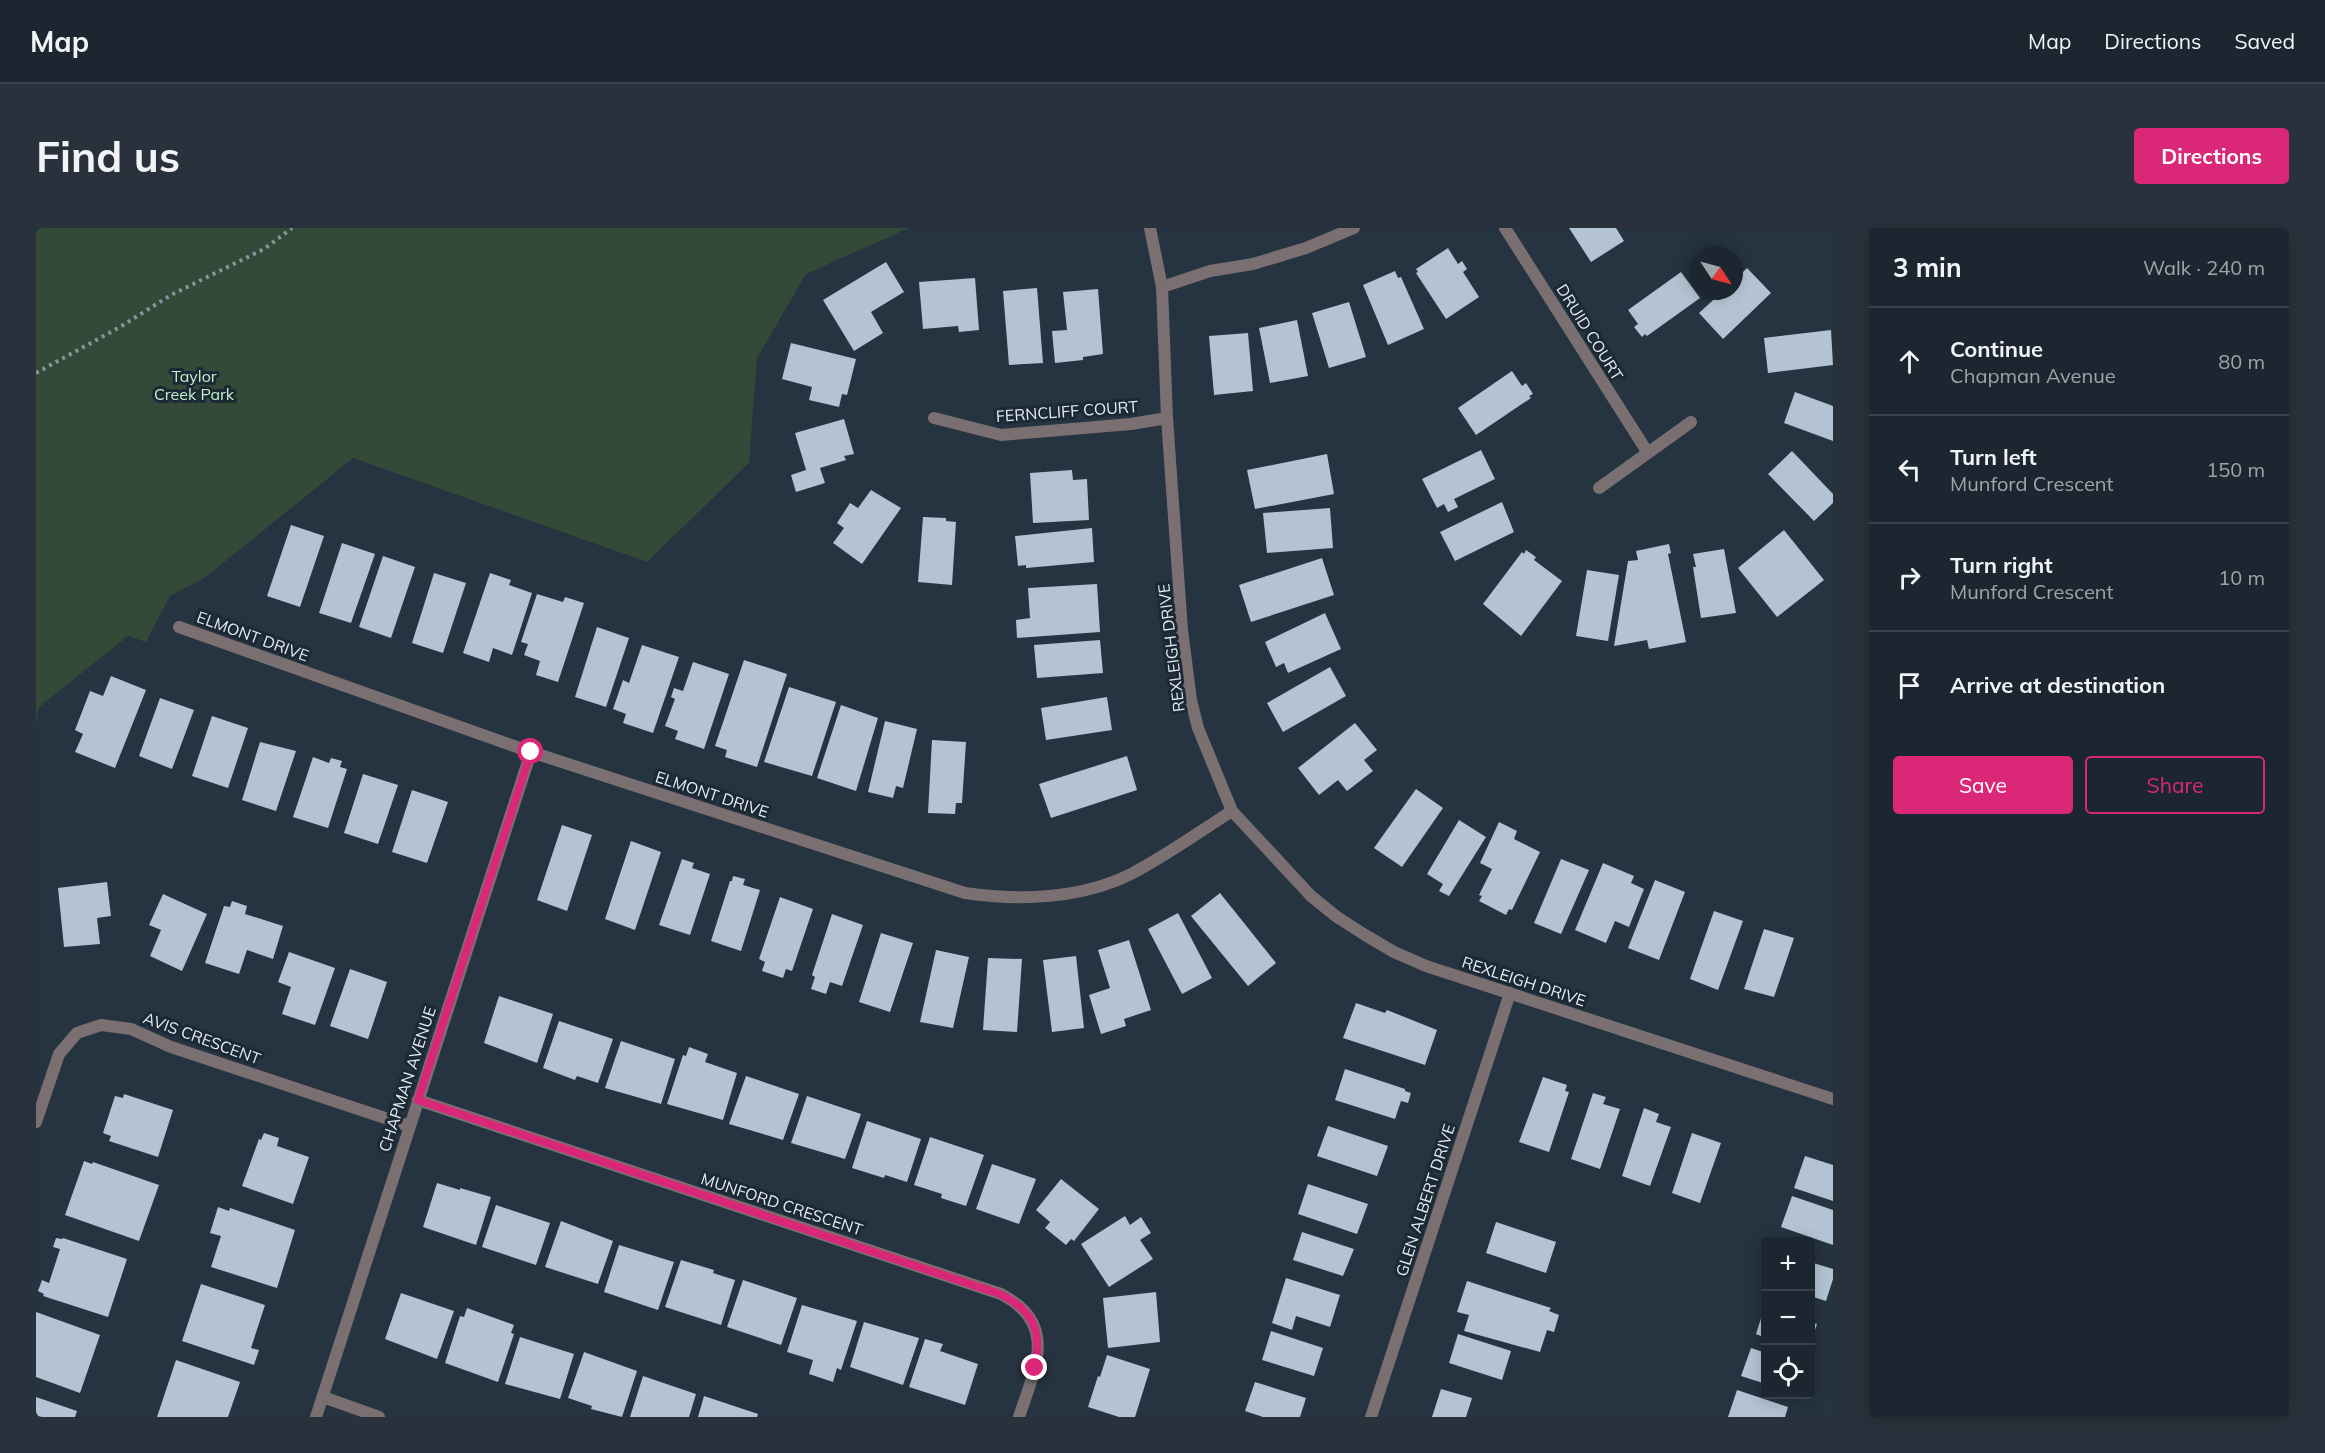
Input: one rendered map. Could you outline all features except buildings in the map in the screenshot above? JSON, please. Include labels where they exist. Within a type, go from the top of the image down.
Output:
[{"type":"street","name":"REXLEIGH DRIVE","points":[[1150,228],[1162,287],[1167,418],[1182,630],[1191,699],[1198,729],[1233,812],[1311,896],[1337,917],[1394,952],[1426,966],[1833,1099]]},
{"type":"street","points":[[1162,287],[1210,271],[1253,264],[1306,248],[1354,228]]},
{"type":"street","name":"DRUID COURT","points":[[1505,228],[1648,453]]},
{"type":"street","name":"FERNCLIFF COURT","points":[[934,418],[1001,435],[1131,424],[1167,418]]},
{"type":"street","points":[[1599,488],[1691,422]]},
{"type":"street","name":"ELMONT DRIVE","points":[[179,627],[531,752],[965,893],[991,897],[1045,896],[1092,887],[1129,874],[1233,812]]},
{"type":"street","name":"CHAPMAN AVENUE","points":[[316,1417],[531,752]]},
{"type":"street","name":"GLEN ALBERT DRIVE","points":[[1371,1417],[1510,993]]},
{"type":"street","name":"AVIS CRESCENT","points":[[36,1122],[59,1054],[77,1033],[101,1025],[131,1029],[171,1047],[409,1126]]},
{"type":"street","name":"MUNFORD CRESCENT","points":[[418,1100],[1011,1299],[1030,1315],[1038,1346],[1035,1368],[1018,1417]]},
{"type":"street","points":[[322,1397],[379,1417]]},
{"type":"path","points":[[36,373],[120,327],[171,295],[264,249],[292,228]]},
{"type":"green space","name":"Taylor Creek Park","points":[[36,228],[909,228],[806,274],[757,358],[749,463],[647,562],[353,458],[206,577],[170,596],[146,642],[128,636],[38,708],[36,724]]},
{"type":"route","points":[[531,752],[418,1100],[1000,1294],[1023,1306],[1030,1315],[1037,1335],[1035,1368]]}]
